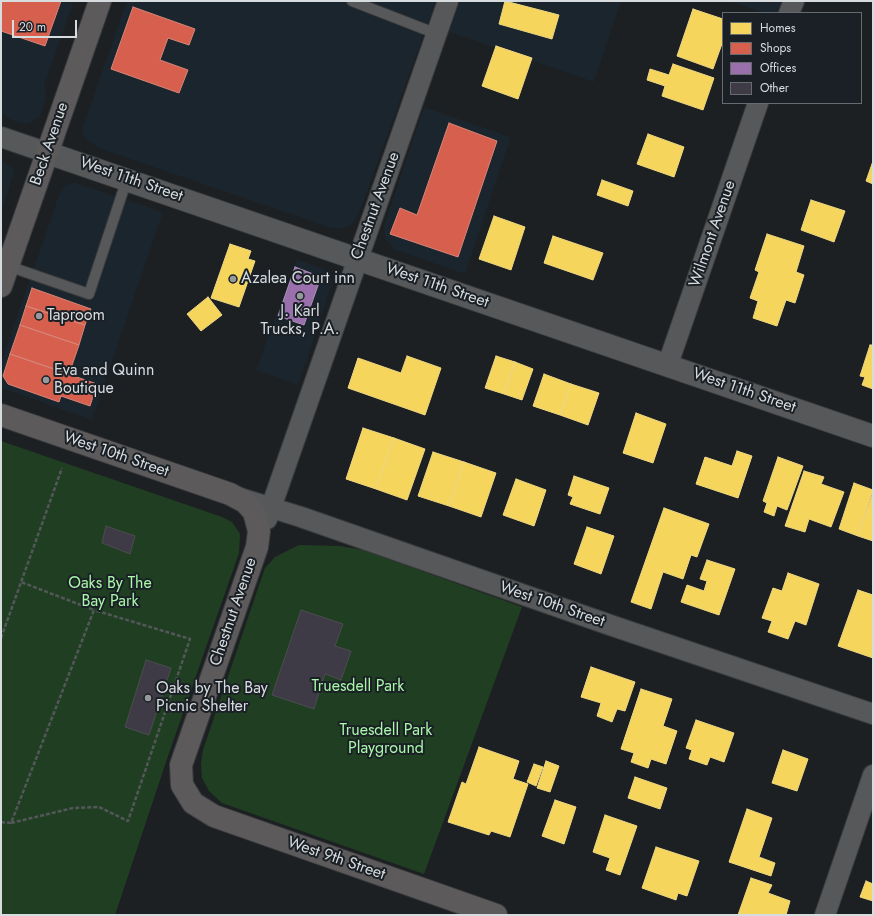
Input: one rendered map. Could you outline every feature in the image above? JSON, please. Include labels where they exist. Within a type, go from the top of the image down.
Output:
[{"type":"main road","name":"Beck Avenue","points":[[5,276],[100,1]]},
{"type":"main road","name":"West 11th Street","points":[[48,152],[668,364],[873,436]]},
{"type":"main road","name":"West 10th Street","points":[[1,416],[230,494],[264,514]]},
{"type":"main road","name":"Chestnut Avenue","points":[[184,791],[181,777],[183,760],[257,547],[259,531],[264,514]]},
{"type":"main road","name":"West 9th Street","points":[[184,791],[200,809],[214,816],[496,915]]},
{"type":"street","name":"Chestnut Avenue","points":[[264,514],[448,1]]},
{"type":"street","points":[[789,12],[794,1]]},
{"type":"street","name":"Wilmont Avenue","points":[[668,364],[758,104]]},
{"type":"street","name":"West 11th Street","points":[[1,137],[48,152]]},
{"type":"street","name":"West 10th Street","points":[[264,514],[873,714]]},
{"type":"street","points":[[824,915],[873,775]]},
{"type":"lane","points":[[352,1],[437,34]]},
{"type":"lane","points":[[5,276],[89,294],[127,179]]},
{"type":"path","points":[[1,638],[62,468]]},
{"type":"path","points":[[1,822],[11,823],[73,808],[99,807],[128,821],[190,639],[94,610],[21,582]]},
{"type":"path","points":[[11,823],[94,610]]},
{"type":"shaded area","points":[[1,1],[74,1],[44,85],[47,95],[40,116],[30,123],[25,124],[11,120],[1,112]]},
{"type":"shaded area","points":[[127,1],[436,1],[358,216],[350,226],[342,229],[328,227],[101,149],[87,140],[83,134],[83,126]]},
{"type":"shaded area","points":[[460,1],[621,1],[594,82],[449,32]]},
{"type":"shaded area","points":[[728,1],[782,1],[778,12],[761,12]]},
{"type":"shaded area","points":[[424,107],[511,137],[465,274],[393,249],[385,239],[384,226]]},
{"type":"shaded area","points":[[1,161],[11,166],[14,173],[1,213]]},
{"type":"shaded area","points":[[72,183],[77,183],[163,212],[92,420],[1,388],[1,363],[59,195],[64,187]]},
{"type":"shaded area","points":[[297,259],[323,269],[330,275],[332,284],[298,385],[256,370]]},
{"type":"green space","name":"Oaks By The Bay Park","points":[[1,441],[222,517],[232,522],[240,534],[239,553],[168,756],[115,915],[1,915]]},
{"type":"green space","name":"Truesdell Park","points":[[299,545],[340,546],[363,550],[522,607],[424,874],[222,803],[209,791],[202,778],[201,763],[203,750],[265,568],[275,557]]},
{"type":"building: Homes","points":[[505,1],[559,15],[552,39],[499,24]]},
{"type":"building: Homes","points":[[693,9],[722,19],[722,44],[713,69],[677,56]]},
{"type":"building: Homes","points":[[496,46],[532,58],[518,99],[482,86]]},
{"type":"building: Homes","points":[[673,64],[714,78],[703,110],[662,96],[665,86],[647,80],[650,69],[669,75]]},
{"type":"building: Homes","points":[[648,134],[684,147],[674,177],[637,164]]},
{"type":"building: Homes","points":[[873,161],[873,184],[866,181]]},
{"type":"building: Homes","points":[[602,180],[633,191],[628,206],[597,195]]},
{"type":"building: Homes","points":[[811,200],[845,211],[834,242],[801,230]]},
{"type":"building: Homes","points":[[494,216],[525,227],[511,270],[479,259]]},
{"type":"building: Homes","points":[[767,234],[804,246],[796,272],[804,275],[795,303],[786,300],[777,326],[753,318],[758,301],[750,298],[759,272],[755,270]]},
{"type":"building: Homes","points":[[553,236],[603,253],[593,280],[544,263]]},
{"type":"building: Homes","name":"Azalea Court inn","points":[[230,244],[251,251],[248,259],[255,261],[239,307],[211,298]]},
{"type":"building: Homes","points":[[208,297],[222,315],[201,331],[187,314]]},
{"type":"building: Homes","points":[[870,345],[873,345],[873,389],[862,385],[865,377],[860,376]]},
{"type":"building: Homes","points":[[407,356],[441,368],[425,415],[348,388],[358,358],[401,373]]},
{"type":"building: Homes","points":[[496,356],[515,362],[504,394],[485,388]]},
{"type":"building: Homes","points":[[515,362],[533,369],[522,400],[504,394]]},
{"type":"building: Homes","points":[[544,374],[571,384],[560,415],[533,406]]},
{"type":"building: Homes","points":[[571,384],[599,393],[588,425],[560,415]]},
{"type":"building: Homes","points":[[636,413],[666,424],[653,463],[623,453]]},
{"type":"building: Homes","points":[[363,428],[394,438],[376,489],[346,479]]},
{"type":"building: Homes","points":[[394,438],[425,449],[407,500],[376,489]]},
{"type":"building: Homes","points":[[737,451],[752,456],[738,498],[696,484],[705,457],[732,466]]},
{"type":"building: Homes","points":[[433,452],[464,462],[449,506],[418,496]]},
{"type":"building: Homes","points":[[778,457],[803,466],[787,510],[777,506],[774,516],[764,512],[767,503],[763,501]]},
{"type":"building: Homes","points":[[464,462],[496,473],[481,517],[449,506]]},
{"type":"building: Homes","points":[[804,471],[824,477],[821,484],[844,492],[831,527],[809,519],[805,532],[785,526]]},
{"type":"building: Homes","points":[[574,476],[609,488],[600,514],[570,504],[573,497],[568,495]]},
{"type":"building: Homes","points":[[516,479],[546,490],[534,526],[503,515]]},
{"type":"building: Homes","points":[[854,483],[873,490],[858,536],[839,529]]},
{"type":"building: Homes","points":[[873,493],[873,541],[858,536]]},
{"type":"building: Homes","points":[[664,508],[709,524],[697,557],[691,555],[683,579],[663,572],[651,609],[631,602]]},
{"type":"building: Homes","points":[[587,527],[614,536],[601,574],[574,564]]},
{"type":"building: Homes","points":[[707,560],[735,569],[719,615],[681,602],[687,585],[704,591],[707,581],[700,579]]},
{"type":"building: Homes","points":[[788,573],[819,584],[806,625],[795,621],[788,639],[768,632],[772,621],[762,618],[773,588],[782,591]]},
{"type":"building: Homes","points":[[858,590],[873,595],[873,658],[838,646]]},
{"type":"building: Homes","points":[[591,667],[635,682],[625,711],[617,709],[612,722],[597,716],[601,703],[581,697]]},
{"type":"building: Homes","points":[[641,689],[672,699],[663,726],[677,731],[666,764],[651,759],[648,768],[631,762],[634,753],[621,749]]},
{"type":"building: Homes","points":[[696,720],[734,733],[724,762],[710,757],[707,765],[689,759],[692,750],[686,748]]},
{"type":"building: Homes","points":[[479,747],[519,761],[513,779],[528,784],[510,837],[491,831],[489,835],[448,822],[462,782],[466,784]]},
{"type":"building: Homes","points":[[783,750],[808,759],[797,791],[772,783]]},
{"type":"building: Homes","points":[[546,761],[559,766],[550,792],[537,788]]},
{"type":"building: Homes","points":[[534,764],[543,767],[536,786],[527,782]]},
{"type":"building: Homes","points":[[635,777],[667,788],[660,809],[628,798]]},
{"type":"building: Homes","points":[[555,800],[576,807],[564,844],[542,836]]},
{"type":"building: Homes","points":[[747,809],[772,818],[759,857],[775,863],[771,876],[729,862]]},
{"type":"building: Homes","points":[[605,815],[637,826],[620,875],[606,870],[610,858],[593,852]]},
{"type":"building: Homes","points":[[656,847],[699,861],[687,896],[678,893],[676,900],[642,888]]},
{"type":"building: Homes","points":[[751,878],[772,885],[768,893],[790,901],[786,915],[738,915]]},
{"type":"building: Homes","points":[[866,881],[873,884],[873,901],[860,897]]},
{"type":"building: Shops","points":[[1,1],[61,1],[45,46],[1,31]]},
{"type":"building: Shops","points":[[133,7],[195,29],[189,45],[168,38],[160,60],[188,70],[179,93],[111,69]]},
{"type":"building: Shops","points":[[449,123],[497,141],[458,257],[390,234],[400,208],[417,215]]},
{"type":"building: Shops","points":[[32,288],[91,309],[85,325],[26,306]]},
{"type":"building: Shops","name":"Taproom","points":[[26,306],[85,325],[79,345],[20,325]]},
{"type":"building: Shops","points":[[20,325],[79,345],[69,374],[10,354]]},
{"type":"building: Shops","name":"Eva and Quinn Boutique","points":[[10,354],[97,384],[90,406],[61,396],[59,402],[8,384],[3,376]]},
{"type":"building: Offices","name":"J. Karl Trucks, P.A.","points":[[295,267],[321,277],[304,325],[278,316]]},
{"type":"building: Other","points":[[106,526],[135,536],[130,554],[102,543]]},
{"type":"building: Other","points":[[301,610],[343,624],[335,646],[351,651],[341,680],[325,674],[314,709],[272,695]]},
{"type":"building: Other","name":"Oaks by The Bay Picnic Shelter","points":[[146,660],[171,668],[149,735],[125,727]]},
{"type":"place","name":"Azalea Court inn","points":[[233,279]]},
{"type":"place","name":"J. Karl Trucks, P.A.","points":[[300,296]]},
{"type":"place","name":"Taproom","points":[[39,316]]},
{"type":"place","name":"Eva and Quinn Boutique","points":[[46,380]]},
{"type":"place","name":"Oaks by The Bay Picnic Shelter","points":[[148,698]]},
{"type":"park label","name":"Truesdell Park Playground","points":[[386,740]]}]
